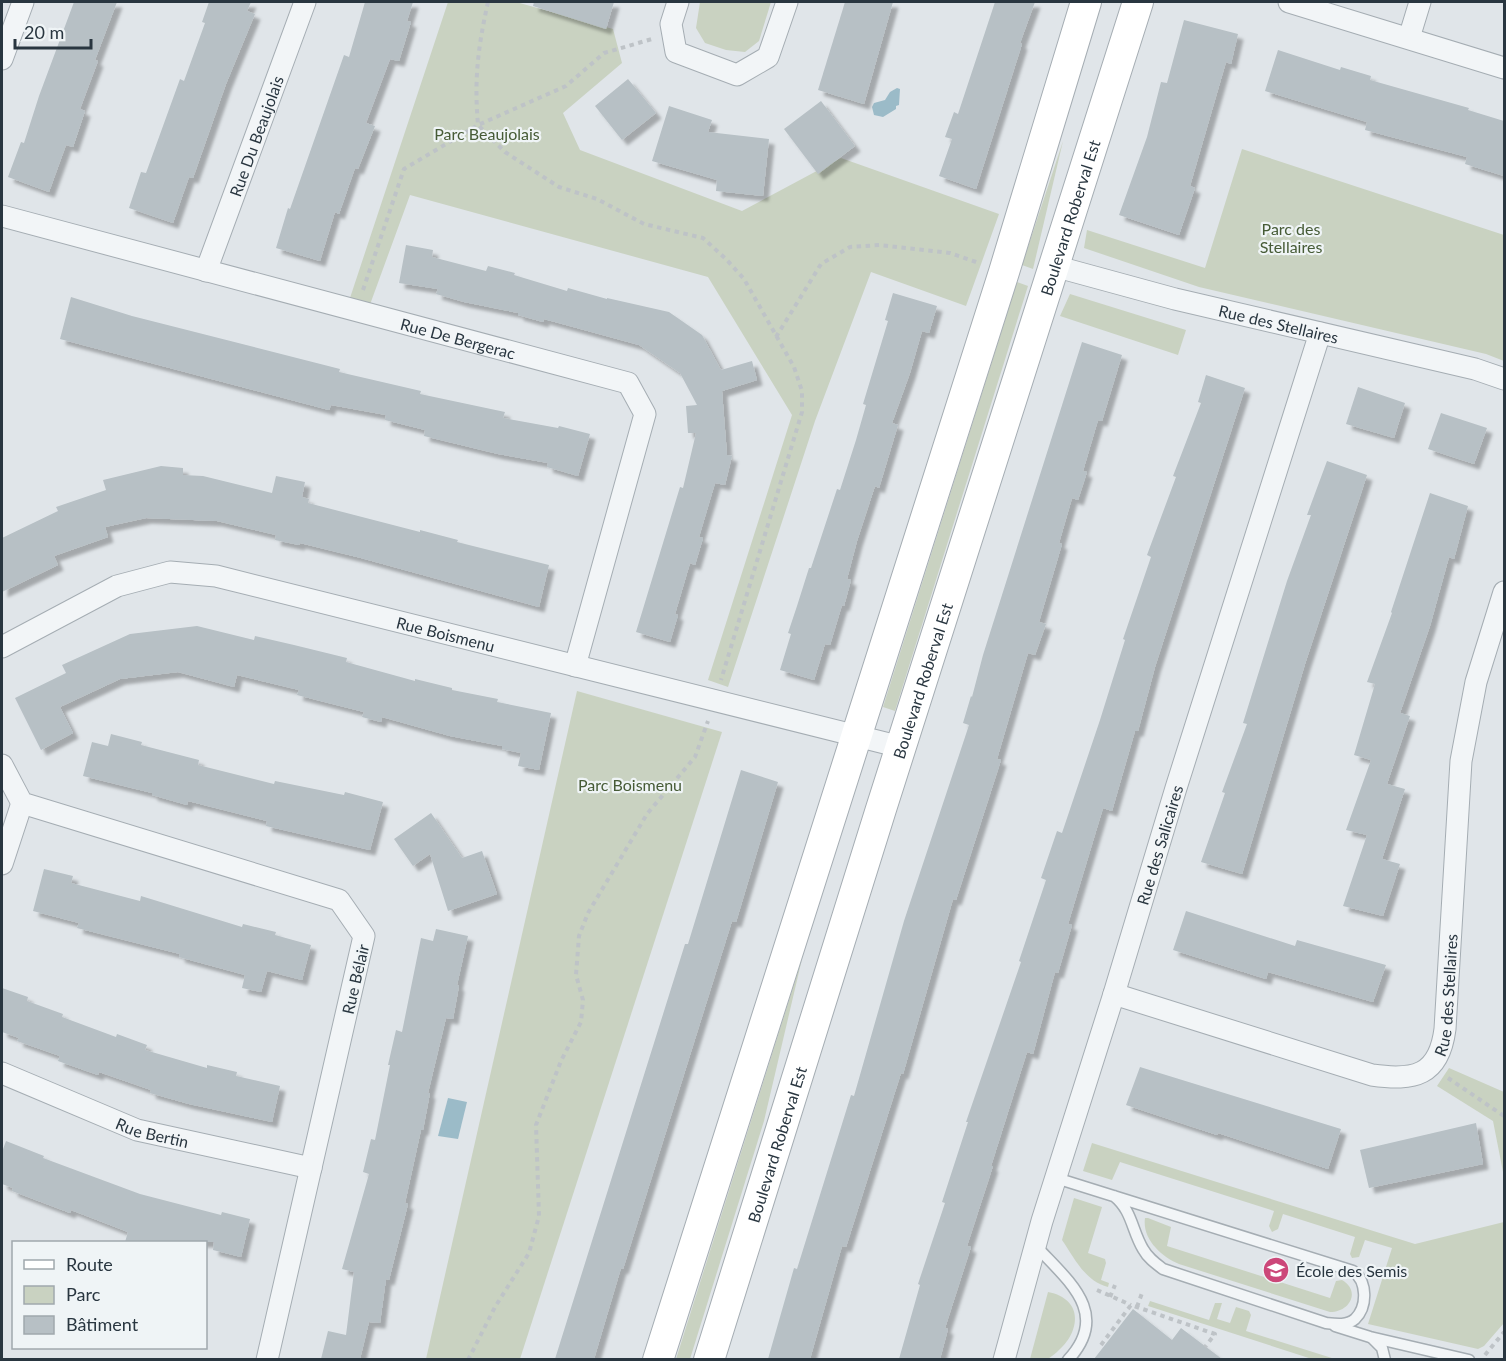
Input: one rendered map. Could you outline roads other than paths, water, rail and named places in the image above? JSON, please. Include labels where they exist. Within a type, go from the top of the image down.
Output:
[{"type":"street","points":[[2,59],[23,2]]},
{"type":"street","name":"Rue Du Beaujolais","points":[[206,271],[305,2]]},
{"type":"street","points":[[678,2],[671,24],[676,52],[737,75],[768,57],[787,2]]},
{"type":"street","points":[[658,1359],[1004,272],[1086,2]]},
{"type":"street","name":"Boulevard Roberval Est","points":[[709,1359],[1138,2]]},
{"type":"street","points":[[1289,2],[1504,68]]},
{"type":"street","points":[[1409,38],[1420,2]]},
{"type":"street","name":"Rue De Bergerac","points":[[2,216],[628,383],[645,414],[575,666]]},
{"type":"street","name":"Rue des Stellaires","points":[[1054,266],[1175,299],[1475,369],[1504,379]]},
{"type":"street","name":"Rue des Salicaires","points":[[1004,1359],[1035,1245],[1179,777],[1320,333]]},
{"type":"street","name":"Rue Boismenu","points":[[2,647],[117,586],[170,572],[216,576],[901,747]]},
{"type":"street","name":"Rue des Stellaires","points":[[1114,994],[1372,1075],[1392,1078],[1412,1077],[1431,1066],[1439,1056],[1445,1029],[1455,831],[1461,761],[1476,682],[1504,592]]},
{"type":"street","points":[[2,765],[22,803],[2,864]]},
{"type":"street","name":"Rue Bélair","points":[[22,803],[339,900],[364,936],[267,1359]]},
{"type":"street","name":"Rue Bertin","points":[[2,1073],[137,1130],[311,1168]]},
{"type":"lane","points":[[1056,1178],[1353,1270],[1361,1277],[1364,1289],[1359,1312],[1355,1318],[1344,1324],[1326,1323]]},
{"type":"lane","points":[[1114,1196],[1124,1205],[1142,1248],[1163,1269],[1370,1337],[1469,1359]]},
{"type":"lane","points":[[1035,1245],[1079,1293],[1086,1311],[1086,1333],[1068,1359]]},
{"type":"lane","points":[[1370,1337],[1382,1348],[1385,1359]]},
{"type":"water","points":[[897,88],[900,89],[899,105],[896,109],[883,117],[874,115],[872,107],[874,103],[885,100],[890,92]]},
{"type":"water","points":[[448,1098],[467,1102],[458,1139],[438,1136]]},
{"type":"place","name":"École des Semis","points":[[1276,1270]]},
{"type":"park label","name":"Parc Beaujolais","points":[[487,133]]},
{"type":"park label","name":"Parc des Stellaires","points":[[1291,237]]},
{"type":"park label","name":"Parc Boismenu","points":[[630,784]]}]
